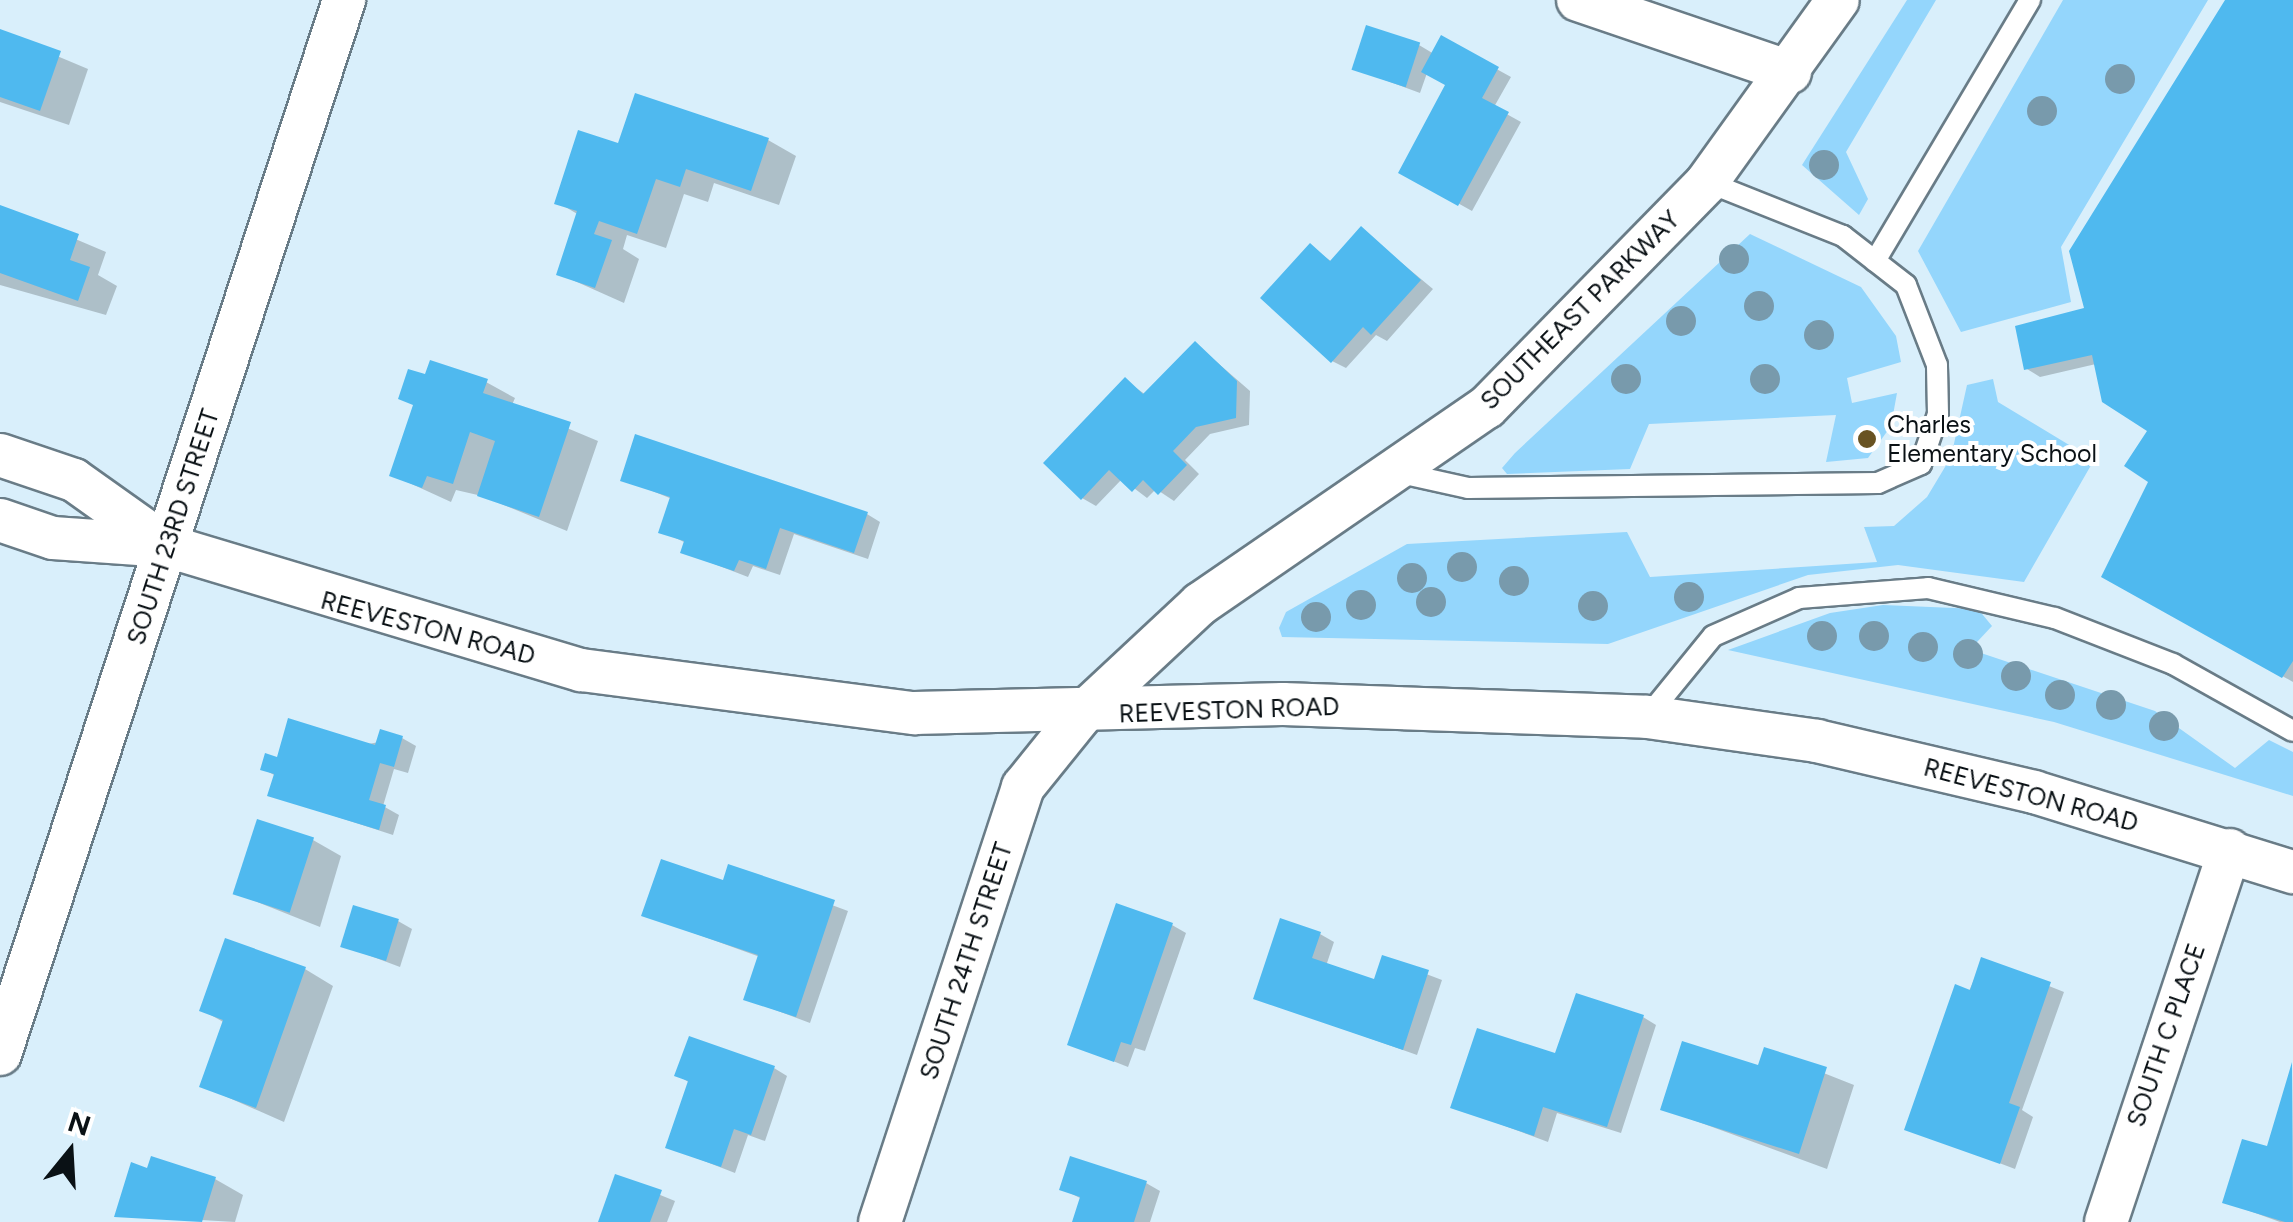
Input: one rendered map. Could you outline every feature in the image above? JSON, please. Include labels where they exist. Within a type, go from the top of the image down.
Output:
[{"type":"street","name":"SOUTH 23RD STREET","points":[[0,1054],[344,0]]},
{"type":"street","points":[[1578,0],[1790,72]]},
{"type":"street","name":"SOUTHEAST PARKWAY","points":[[1081,715],[1200,604],[1487,407],[1707,182],[1790,72],[1838,0]]},
{"type":"street","name":"REEVESTON ROAD","points":[[0,455],[74,480],[167,546]]},
{"type":"street","name":"REEVESTON ROAD","points":[[0,520],[53,538],[167,546],[312,596],[581,670],[914,713],[1081,715],[1283,704],[1647,717],[1817,741],[2230,850],[2293,872]]},
{"type":"street","name":"SOUTH 24TH STREET","points":[[880,1222],[1023,787],[1081,715]]},
{"type":"street","name":"SOUTH C PLACE","points":[[2106,1222],[2230,850]]},
{"type":"lane","points":[[1874,261],[2030,0]]},
{"type":"lane","points":[[1394,471],[1468,488],[1878,483],[1920,464],[1938,414],[1924,322],[1906,285],[1843,236],[1707,182]]},
{"type":"lane","points":[[1647,717],[1713,636],[1799,598],[1928,588],[2055,618],[2173,664],[2293,731]]},
{"type":"shaded area","points":[[1907,0],[1936,0],[1846,152],[1868,199],[1859,215],[1802,165]]},
{"type":"shaded area","points":[[2063,0],[2208,0],[2061,247],[2071,302],[1961,332],[1918,251]]},
{"type":"shaded area","points":[[1750,234],[1861,287],[1896,336],[1901,362],[1847,378],[1852,403],[1897,393],[1891,426],[1868,458],[1826,462],[1836,415],[1649,424],[1630,469],[1507,474],[1502,468],[1515,453]]},
{"type":"shaded area","points":[[1993,379],[1998,402],[2094,460],[2024,582],[1898,565],[1808,575],[1608,644],[1282,637],[1279,628],[1286,612],[1407,544],[1627,532],[1650,577],[1877,562],[1864,527],[1894,526],[1927,497],[1951,457],[1967,385]]},
{"type":"shaded area","points":[[1883,605],[1978,609],[1992,626],[1977,642],[1981,653],[2155,711],[2235,768],[2269,740],[2293,752],[2293,796],[2054,722],[1728,650],[1830,613]]},
{"type":"building","points":[[2225,0],[2293,0],[2293,661],[2282,678],[2101,577],[2148,482],[2124,466],[2147,431],[2102,402],[2092,355],[2024,370],[2015,326],[2084,308],[2069,251]]},
{"type":"building","points":[[1366,25],[1420,43],[1406,87],[1351,70]]},
{"type":"building","points":[[0,29],[61,51],[40,111],[0,97]]},
{"type":"building","points":[[1441,35],[1499,67],[1482,98],[1509,112],[1458,206],[1398,173],[1445,85],[1421,72]]},
{"type":"building","points":[[635,93],[769,138],[751,191],[686,169],[680,187],[656,179],[637,234],[599,221],[594,234],[612,240],[595,288],[556,275],[577,211],[554,204],[578,130],[618,143]]},
{"type":"building","points":[[0,205],[79,234],[70,260],[90,267],[78,301],[0,273]]},
{"type":"building","points":[[1361,226],[1421,280],[1371,335],[1363,327],[1331,363],[1260,298],[1310,243],[1330,261]]},
{"type":"building","points":[[1195,341],[1237,381],[1236,418],[1196,427],[1173,451],[1187,465],[1158,495],[1143,480],[1132,492],[1109,470],[1081,500],[1043,463],[1125,377],[1143,394]]},
{"type":"building","points":[[430,360],[488,379],[483,393],[571,422],[539,517],[477,496],[495,441],[470,432],[453,484],[427,476],[422,488],[389,476],[413,405],[398,399],[408,369],[425,374]]},
{"type":"building","points":[[635,434],[868,512],[854,553],[780,528],[766,569],[739,560],[734,571],[680,553],[684,541],[658,533],[670,497],[620,481]]},
{"type":"building","points":[[288,718],[375,745],[380,729],[403,736],[394,767],[380,763],[369,800],[386,805],[379,830],[267,796],[274,774],[260,770],[265,753],[277,757]]},
{"type":"building","points":[[257,819],[314,838],[290,913],[233,894]]},
{"type":"building","points":[[661,859],[723,880],[728,864],[835,900],[796,1017],[743,1000],[758,955],[641,916]]},
{"type":"building","points":[[1116,903],[1173,923],[1131,1045],[1121,1042],[1114,1062],[1067,1045]]},
{"type":"building","points":[[353,905],[399,919],[386,961],[340,947]]},
{"type":"building","points":[[1280,918],[1321,932],[1312,958],[1374,979],[1382,955],[1429,970],[1403,1050],[1253,999]]},
{"type":"building","points":[[225,938],[306,967],[256,1108],[199,1087],[223,1020],[199,1011]]},
{"type":"building","points":[[1981,957],[2051,982],[2009,1103],[2020,1107],[2000,1164],[1904,1130],[1955,984],[1970,990]]},
{"type":"building","points":[[1576,993],[1644,1015],[1607,1127],[1543,1107],[1534,1136],[1450,1108],[1477,1028],[1555,1053]]},
{"type":"building","points":[[689,1036],[775,1066],[751,1135],[734,1129],[721,1167],[665,1148],[688,1081],[674,1076]]},
{"type":"building","points":[[1682,1041],[1758,1065],[1764,1047],[1827,1067],[1799,1154],[1660,1110]]},
{"type":"building","points":[[2292,1062],[2293,1222],[2285,1222],[2222,1203],[2242,1139],[2267,1146]]},
{"type":"building","points":[[151,1156],[216,1177],[202,1222],[114,1217],[131,1162],[147,1168]]},
{"type":"building","points":[[1070,1156],[1147,1181],[1134,1222],[1072,1222],[1080,1197],[1059,1190]]},
{"type":"building","points":[[615,1174],[662,1190],[650,1222],[598,1222]]},
{"type":"place","name":"Charles Elementary School","points":[[1867,439]]}]
